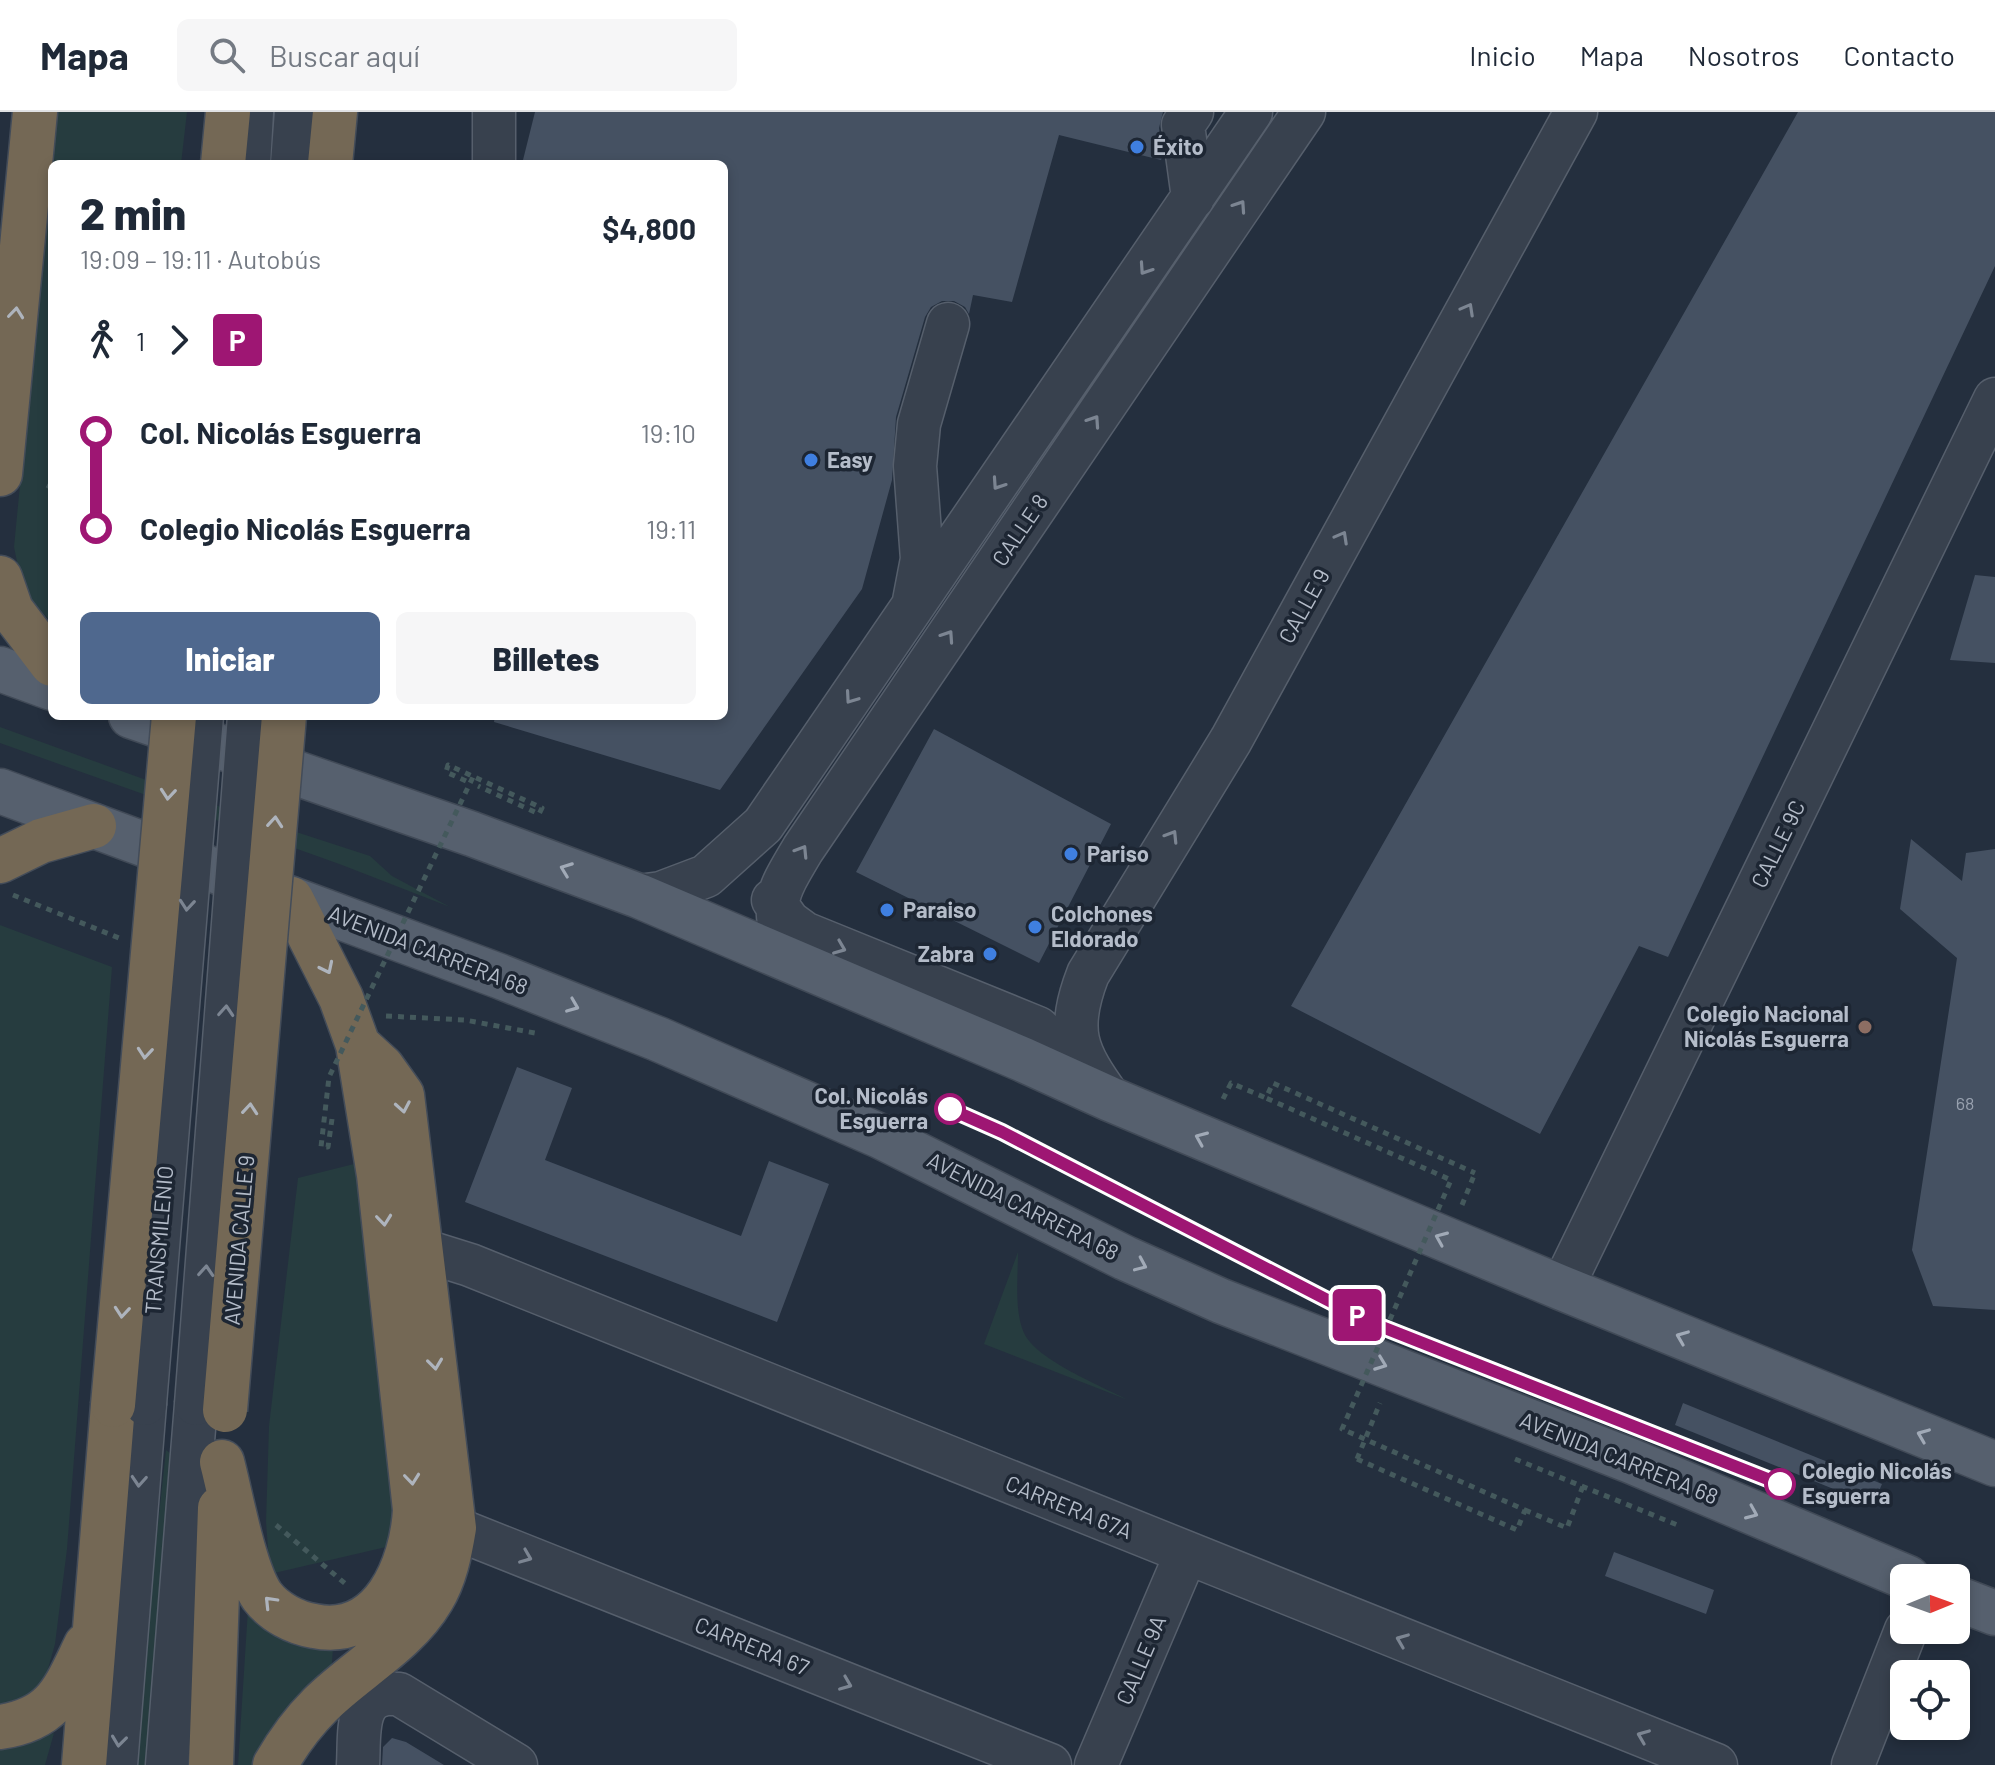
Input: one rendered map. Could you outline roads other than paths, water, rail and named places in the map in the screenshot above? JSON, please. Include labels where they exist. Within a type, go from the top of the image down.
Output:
[{"type":"highway","points":[[0,474],[35,112]]},
{"type":"highway","points":[[0,578],[11,610],[48,659]]},
{"type":"highway","points":[[84,1765],[97,1621],[129,1404],[174,720]]},
{"type":"highway","name":"AVENIDA CALLE 9","points":[[211,1765],[222,1462],[210,1407],[284,720]]},
{"type":"highway","points":[[0,861],[41,841],[94,826]]},
{"type":"highway","points":[[222,1462],[252,1577],[263,1597],[278,1611],[300,1624],[321,1628],[358,1622],[374,1611],[388,1595],[410,1551],[415,1510],[379,1175],[358,1045],[341,998],[291,899]]},
{"type":"highway","points":[[275,1765],[319,1706],[405,1632],[423,1612],[440,1581],[454,1528],[402,1095],[382,1067],[358,1045]]},
{"type":"highway","points":[[0,1727],[33,1719],[50,1708],[63,1692],[97,1621]]},
{"type":"highway","points":[[66,1765],[97,1621]]},
{"type":"main road","points":[[0,669],[48,687]]},
{"type":"main road","points":[[143,720],[472,834],[639,896],[1110,1099],[1995,1464]]},
{"type":"main road","name":"AVENIDA CARRERA 68","points":[[0,791],[499,976],[658,1039],[880,1136],[1125,1258],[1221,1301],[1631,1461],[1890,1570]]},
{"type":"main road","points":[[1970,1603],[1995,1613]]},
{"type":"street","points":[[494,112],[494,160]]},
{"type":"street","points":[[1192,112],[1183,125],[1193,198]]},
{"type":"street","name":"CALLE 8","points":[[639,896],[661,893],[706,876],[763,825],[1251,112]]},
{"type":"street","name":"CALLE 8","points":[[776,905],[785,879],[803,849],[1304,112]]},
{"type":"street","name":"CALLE 9","points":[[1110,1099],[1083,1060],[1075,1032],[1077,1002],[1088,974],[1231,740],[1576,112]]},
{"type":"street","points":[[911,611],[922,559],[915,466],[919,424],[948,324]]},
{"type":"street","name":"CALLE 9C","points":[[1562,1288],[1995,399]]},
{"type":"street","name":"TRANSMILENIO","points":[[116,1765],[129,1404],[202,720]]},
{"type":"street","points":[[167,1765],[210,1407],[249,720]]},
{"type":"street","points":[[763,825],[760,843],[768,890],[789,922],[804,933],[1038,1028],[1050,1040],[1049,1052],[1042,1060],[1024,1060]]},
{"type":"street","points":[[776,905],[778,923],[791,960]]},
{"type":"street","name":"CARRERA 67A","points":[[422,1250],[470,1265],[1716,1765]]},
{"type":"street","name":"CARRERA 67","points":[[454,1528],[1050,1765]]},
{"type":"street","name":"CALLE 9A","points":[[1096,1765],[1186,1554]]},
{"type":"street","points":[[1853,1765],[1901,1644]]},
{"type":"street","points":[[358,1765],[361,1716],[371,1699],[383,1692],[399,1694],[516,1765]]},
{"type":"place","name":"Éxito","points":[[1137,147]]},
{"type":"place","name":"Easy","points":[[811,460]]},
{"type":"place","name":"Pariso","points":[[1071,854]]},
{"type":"place","name":"Paraiso","points":[[887,910]]},
{"type":"place","name":"Colchones Eldorado","points":[[1035,927]]},
{"type":"place","name":"Zabra","points":[[990,954]]},
{"type":"place","name":"Colegio Nacional Nicolás Esguerra","points":[[1865,1027]]},
{"type":"place","name":"Col. Nicolás Esguerra","points":[[950,1109]]},
{"type":"place","name":"Colegio Nicolás Esguerra","points":[[1780,1484]]}]
